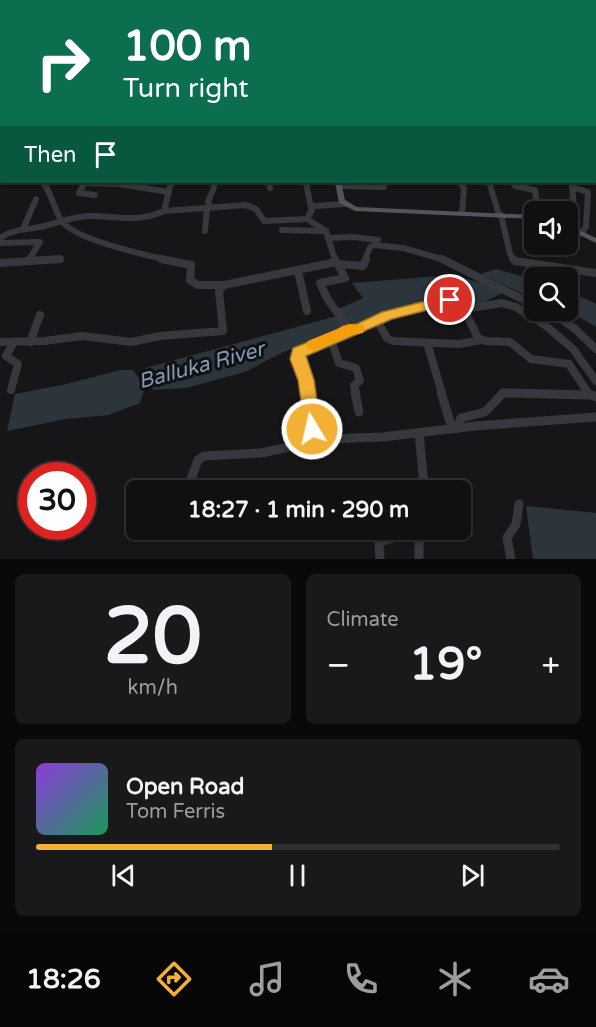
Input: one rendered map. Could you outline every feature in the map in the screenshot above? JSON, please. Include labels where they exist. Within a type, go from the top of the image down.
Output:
[{"type":"main road","points":[[338,184],[344,204],[363,210],[524,216]]},
{"type":"main road","points":[[578,231],[596,241]]},
{"type":"street","points":[[44,183],[72,232],[120,249],[191,265],[190,280],[195,284],[224,285],[337,263],[363,266],[370,247],[374,245],[412,249],[436,256],[524,299]]},
{"type":"street","points":[[85,183],[80,193],[95,195]]},
{"type":"street","points":[[102,183],[169,192]]},
{"type":"street","points":[[164,211],[171,183]]},
{"type":"street","points":[[306,183],[310,208],[307,219]]},
{"type":"street","points":[[461,183],[464,188],[462,213]]},
{"type":"street","points":[[489,183],[510,254],[515,261],[596,273]]},
{"type":"street","points":[[514,183],[515,186],[535,190],[536,201]]},
{"type":"street","points":[[338,184],[384,187]]},
{"type":"street","points":[[573,201],[572,184],[588,192],[586,227],[581,233]]},
{"type":"street","points":[[206,231],[208,202],[214,188]]},
{"type":"street","points":[[583,189],[596,191]]},
{"type":"street","points":[[23,229],[36,199]]},
{"type":"street","points":[[310,208],[344,204]]},
{"type":"street","points":[[0,238],[10,230],[84,215],[141,218],[155,216],[164,211],[209,207],[253,206],[264,221],[307,219],[327,234],[345,278],[321,283],[328,300],[349,329]]},
{"type":"street","points":[[586,216],[596,217]]},
{"type":"street","points":[[282,230],[378,240]]},
{"type":"street","points":[[0,243],[40,242],[28,261]]},
{"type":"street","points":[[0,263],[60,259]]},
{"type":"street","points":[[298,270],[308,311]]},
{"type":"street","points":[[0,342],[30,342],[82,336],[131,342],[160,336],[223,331],[219,291],[224,285]]},
{"type":"street","points":[[314,441],[306,380],[298,365],[298,356],[304,348],[331,339],[349,329],[360,329],[377,320],[410,309],[450,300],[459,302],[476,334],[482,340]]},
{"type":"street","points":[[464,309],[502,303],[516,307],[545,326],[573,349],[596,381]]},
{"type":"street","points":[[30,342],[40,315]]},
{"type":"street","points":[[377,320],[389,340],[459,344],[482,340],[510,342],[519,347],[531,360],[569,364],[592,396]]},
{"type":"street","points":[[564,321],[596,350]]},
{"type":"street","points":[[331,339],[339,363],[356,368],[360,381],[354,385],[358,412]]},
{"type":"street","points":[[11,390],[18,364],[6,356],[14,342]]},
{"type":"street","points":[[427,343],[454,429]]},
{"type":"street","points":[[454,429],[460,418],[485,412],[502,393],[592,396]]},
{"type":"street","points":[[191,480],[201,457],[261,453],[314,441],[596,417]]},
{"type":"street","points":[[419,433],[424,480]]},
{"type":"street","points":[[511,559],[507,538],[516,524],[519,504]]},
{"type":"street","points":[[380,559],[379,542],[386,540]]},
{"type":"street","points":[[418,540],[419,559]]},
{"type":"water","points":[[496,269],[524,277],[524,294],[481,274]]},
{"type":"water","points":[[452,275],[486,284],[503,293],[482,303],[467,302],[459,296],[450,294],[405,306],[401,310],[350,328],[338,309],[363,298],[352,283]]},
{"type":"water","points":[[578,295],[596,304],[596,327],[578,316]]},
{"type":"water","name":"Balluka River","points":[[337,316],[344,326],[340,331],[281,353],[245,372],[186,388],[153,390],[145,368]]},
{"type":"water","points":[[120,370],[133,370],[145,387],[140,403],[109,415],[66,419],[7,431],[15,394],[67,384]]},
{"type":"water","points":[[526,506],[596,513],[596,559],[533,559]]},
{"type":"slow traffic","points":[[313,345],[342,335],[349,329],[358,329]]},
{"type":"route","points":[[312,429],[306,380],[298,365],[299,352],[304,348],[342,335],[349,329],[360,329],[388,315],[450,300]]}]
